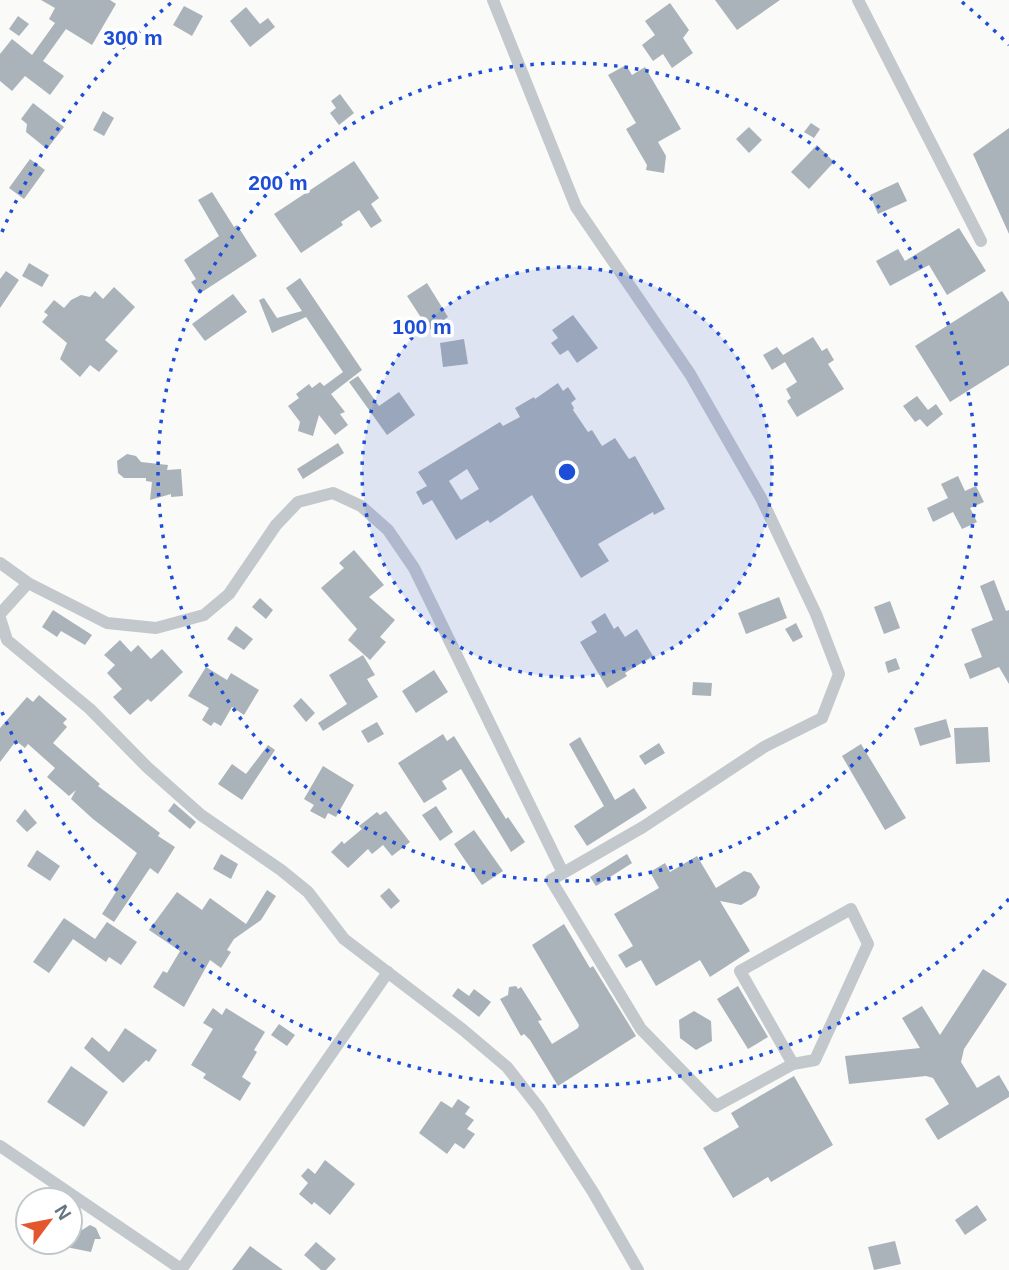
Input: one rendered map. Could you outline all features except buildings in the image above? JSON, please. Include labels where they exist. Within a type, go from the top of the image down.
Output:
[{"type":"street","points":[[492,0],[576,207],[690,374],[761,498],[816,614],[839,674],[822,718],[764,747],[643,827],[551,880],[641,1028],[716,1106],[793,1064],[816,1060],[868,944],[851,909],[740,971],[793,1064]]},
{"type":"street","points":[[858,0],[981,241]]},
{"type":"street","points":[[0,563],[28,583],[107,623],[156,628],[204,615],[229,594],[276,526],[298,502],[333,493],[361,506],[388,530],[414,568],[564,873]]},
{"type":"street","points":[[28,583],[0,616],[7,640],[90,709],[147,767],[201,815],[308,892],[344,939],[508,1068],[546,1119],[638,1270]]},
{"type":"street","points":[[0,1146],[181,1270],[388,972]]}]
